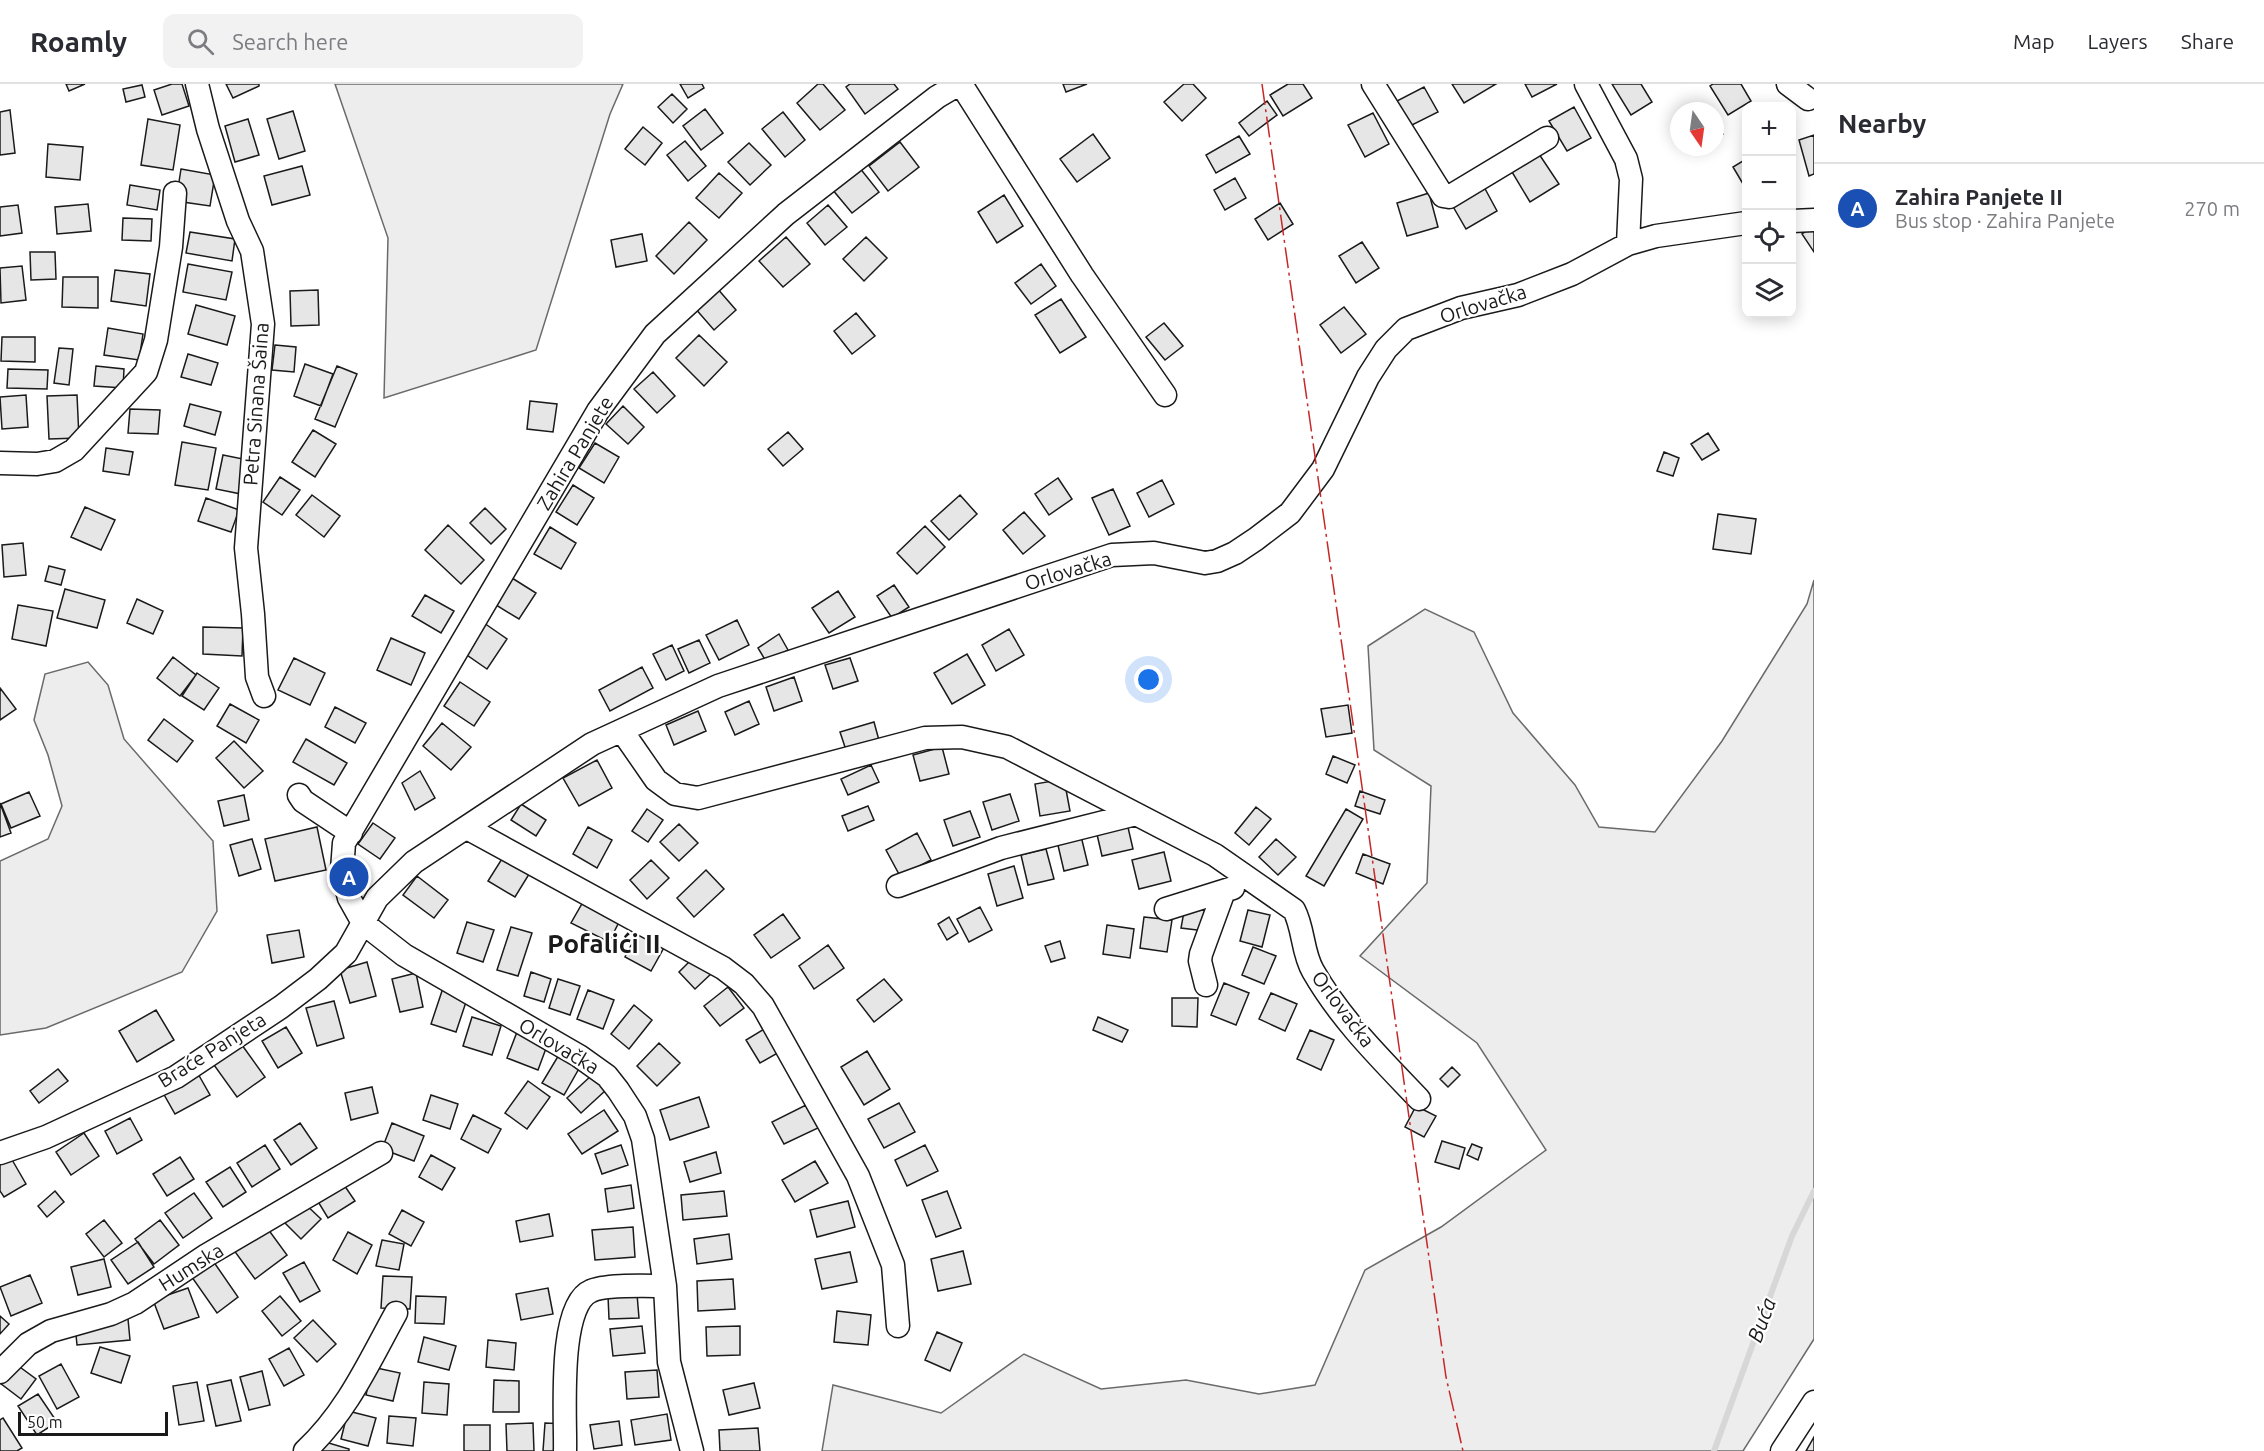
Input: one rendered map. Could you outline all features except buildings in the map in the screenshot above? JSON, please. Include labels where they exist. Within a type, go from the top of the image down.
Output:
[{"type":"street","name":"Petra Sinana Šaina","points":[[197,84],[208,129],[234,210],[252,251],[263,324],[246,548],[257,677],[264,696]]},
{"type":"street","points":[[960,84],[1082,275],[1165,395]]},
{"type":"street","name":"Zahira Panjete","points":[[363,923],[349,898],[342,870],[344,843],[598,411],[655,334],[786,214],[937,97],[960,84]]},
{"type":"street","points":[[1373,84],[1443,196],[1449,197],[1547,138]]},
{"type":"street","points":[[1586,84],[1626,159],[1632,179],[1628,244]]},
{"type":"street","points":[[1788,84],[1808,99]]},
{"type":"street","points":[[0,463],[37,464],[54,461],[74,450],[146,372],[156,340],[171,247],[175,193]]},
{"type":"street","points":[[1796,221],[1814,220]]},
{"type":"street","name":"Orlovačka","points":[[692,1451],[669,1362],[665,1286],[643,1139],[635,1116],[607,1076],[579,1056],[404,955],[363,923],[377,898],[414,862],[592,744],[718,686],[1112,555],[1154,553],[1205,563],[1217,561],[1235,553],[1290,513],[1323,469],[1368,376],[1386,349],[1406,329],[1461,308],[1518,295],[1572,274],[1628,244],[1656,236],[1742,224]]},
{"type":"street","name":"Orlovačka","points":[[622,731],[656,780],[675,794],[698,798],[925,738],[962,737],[1008,747],[1215,855],[1294,910],[1301,924],[1306,954],[1312,970],[1350,1026],[1419,1099]]},
{"type":"street","points":[[299,795],[303,801],[351,833]]},
{"type":"street","points":[[898,886],[1001,848],[1137,814]]},
{"type":"street","points":[[467,828],[723,968],[744,984],[757,998],[858,1176],[893,1265],[898,1326]]},
{"type":"street","points":[[1166,909],[1252,882]]},
{"type":"street","points":[[1206,985],[1200,961],[1201,954],[1224,891]]},
{"type":"street","name":"Braće Panjeta","points":[[0,1153],[46,1137],[176,1077],[318,979],[346,953],[363,923]]},
{"type":"street","name":"Humska","points":[[0,1372],[28,1344],[51,1331],[111,1314],[135,1303],[207,1255],[381,1153]]},
{"type":"street","points":[[565,1451],[566,1350],[571,1318],[580,1300],[591,1291],[628,1286],[665,1286]]},
{"type":"street","points":[[305,1451],[327,1431],[353,1392],[396,1313]]},
{"type":"street","points":[[1782,1451],[1814,1402]]},
{"type":"shaded area","points":[[335,84],[623,84],[610,114],[536,350],[384,398],[388,238]]},
{"type":"shaded area","points":[[1814,580],[1814,1339],[1743,1451],[822,1451],[833,1385],[941,1413],[1024,1354],[1101,1389],[1186,1380],[1259,1394],[1315,1385],[1365,1270],[1441,1227],[1546,1150],[1477,1043],[1360,956],[1427,883],[1431,786],[1374,750],[1368,646],[1425,609],[1474,632],[1513,713],[1575,785],[1599,827],[1655,832],[1722,741],[1807,604]]},
{"type":"shaded area","points":[[88,662],[108,685],[124,739],[213,841],[217,911],[182,972],[46,1028],[0,1035],[0,861],[48,839],[62,806],[48,755],[34,720],[45,674]]},
{"type":"waterway","name":"Buća","points":[[1714,1451],[1792,1236],[1814,1191]]},
{"type":"power","points":[[1262,84],[1446,1377],[1463,1451]]},
{"type":"place","name":"Zahira Panjete II","points":[[349,877]]},
{"type":"district","name":"Pofalići II","points":[[604,944]]}]
